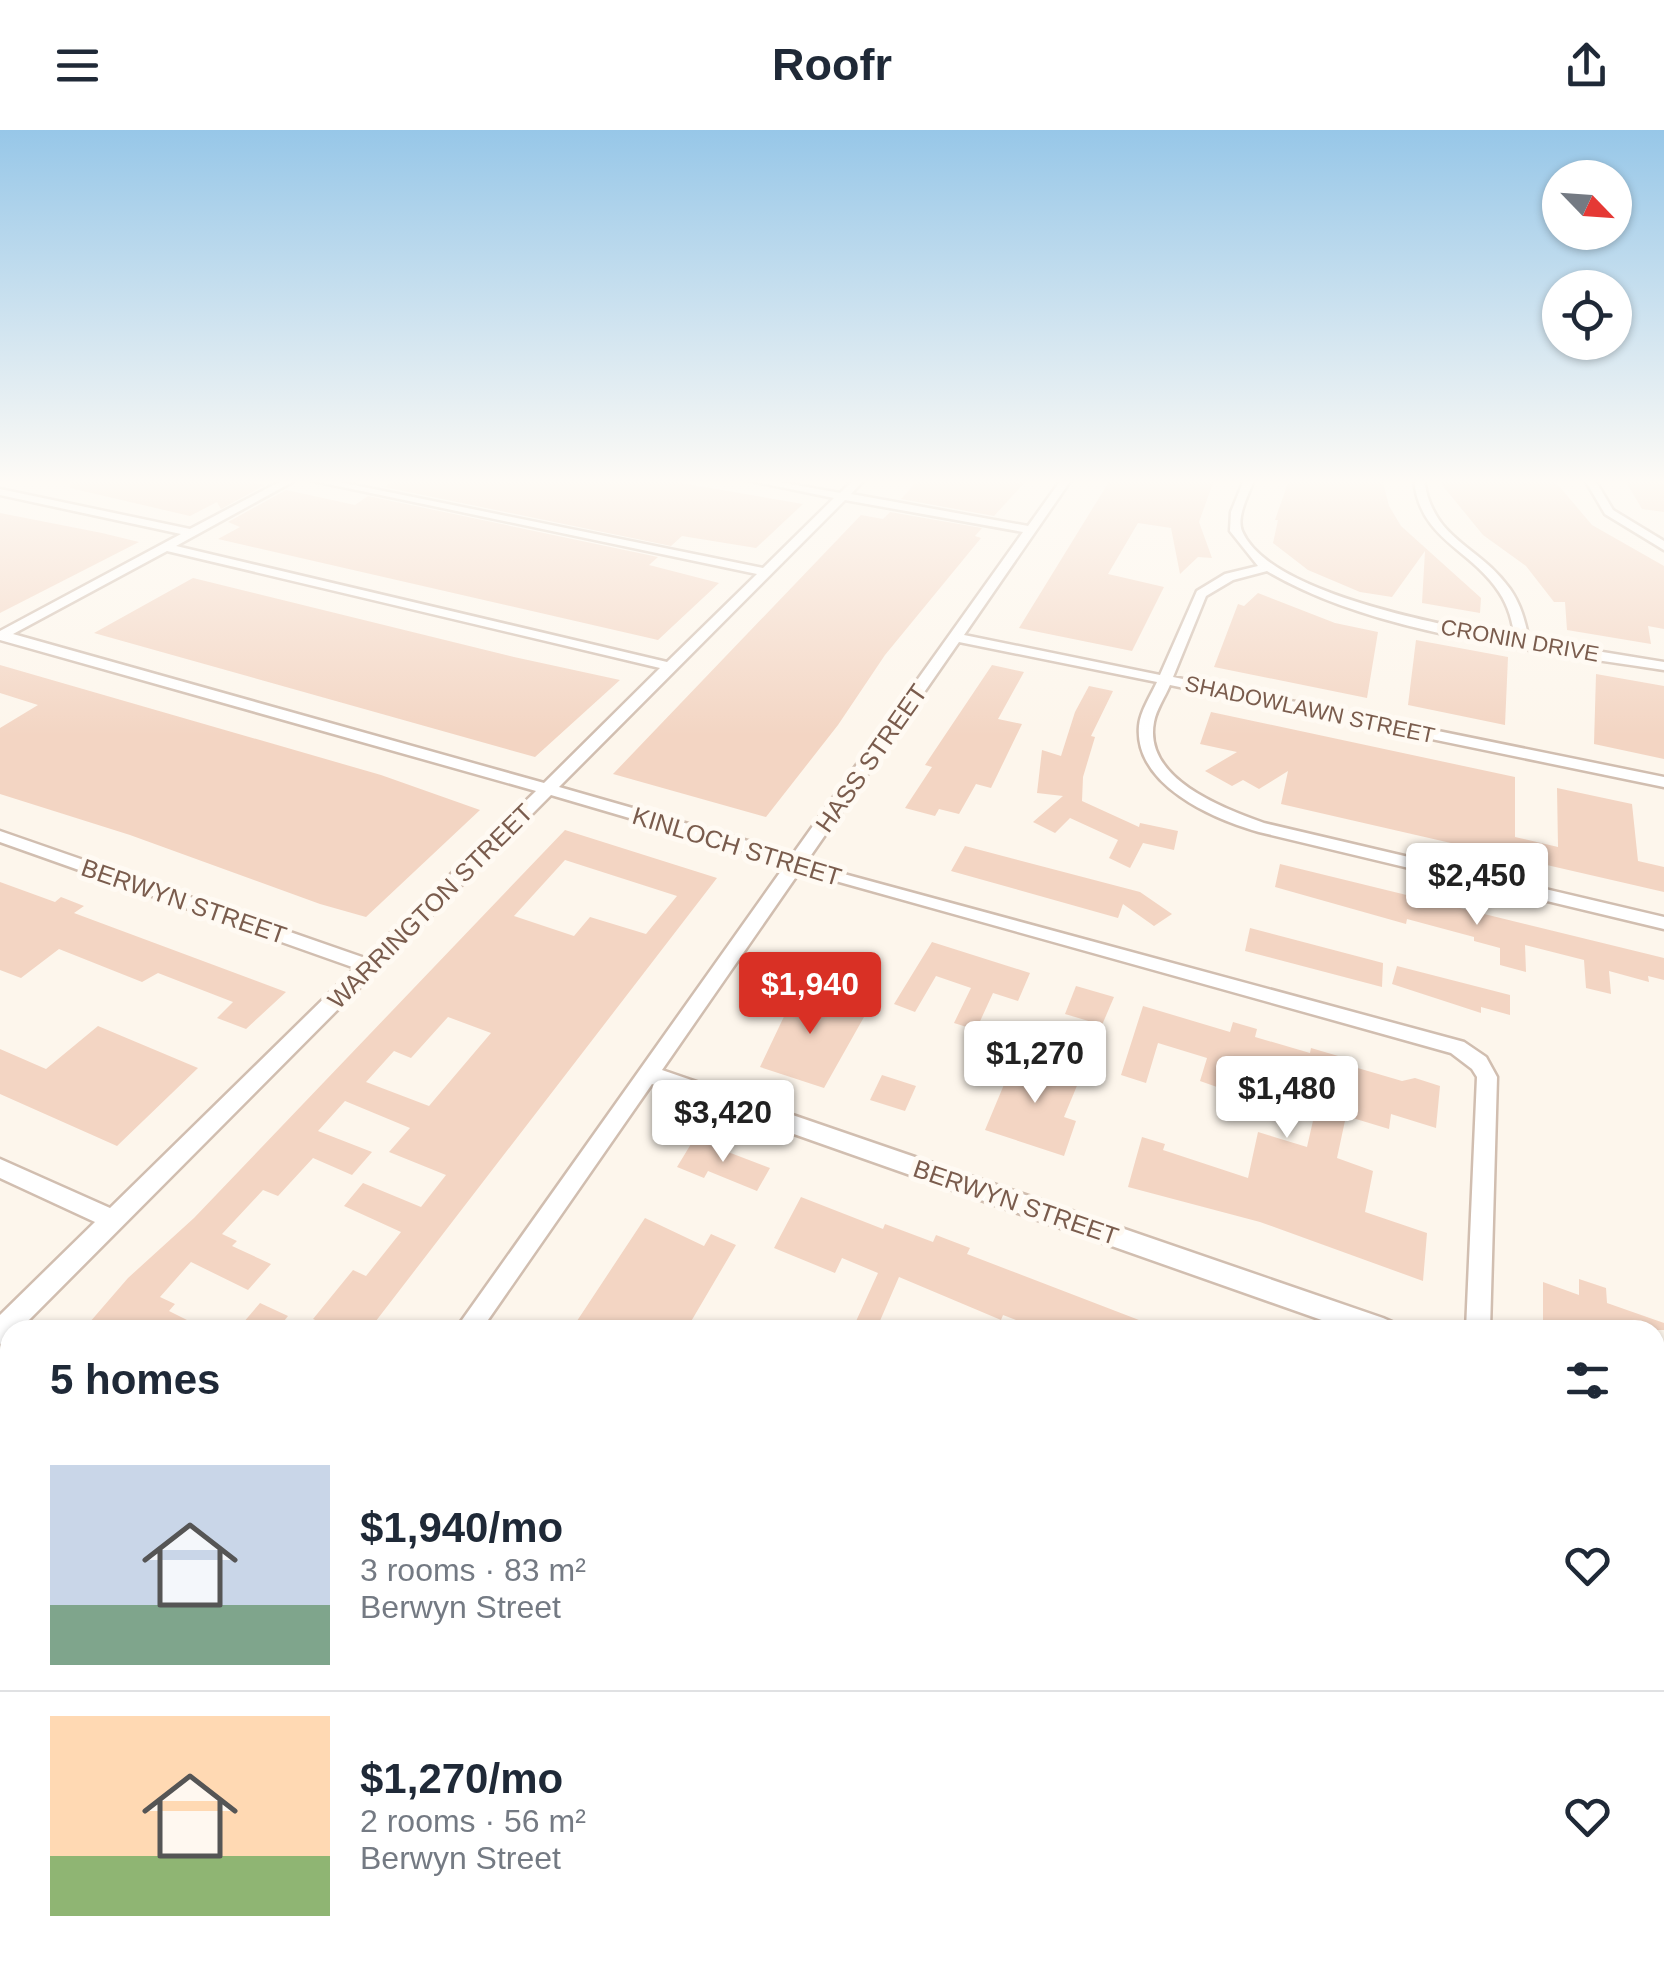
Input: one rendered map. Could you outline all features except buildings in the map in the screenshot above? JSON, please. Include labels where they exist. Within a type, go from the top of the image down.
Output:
[{"type":"street","points":[[0,636],[131,565]]},
{"type":"street","points":[[244,565],[672,666]]},
{"type":"street","points":[[735,565],[767,572]]},
{"type":"street","name":"WARRINGTON STREET","points":[[12,1320],[773,565]]},
{"type":"street","name":"HASS STREET","points":[[474,1320],[1006,565]]},
{"type":"street","points":[[1264,565],[1266,568],[1229,577],[1201,594],[1146,724],[1145,739],[1168,779],[1196,800],[1259,827],[1664,922]]},
{"type":"street","points":[[1482,565],[1508,590],[1520,614],[1522,641]]},
{"type":"street","name":"CRONIN DRIVE","points":[[1266,568],[1304,590],[1352,606],[1664,666]]},
{"type":"street","name":"KINLOCH STREET","points":[[0,636],[1458,1047],[1474,1057],[1487,1077],[1478,1320]]},
{"type":"street","name":"SHADOWLAWN STREET","points":[[956,637],[1664,782]]},
{"type":"street","name":"BERWYN STREET","points":[[0,836],[369,966]]},
{"type":"street","name":"BERWYN STREET","points":[[648,1074],[1354,1320]]},
{"type":"street","points":[[0,1168],[113,1220]]}]
